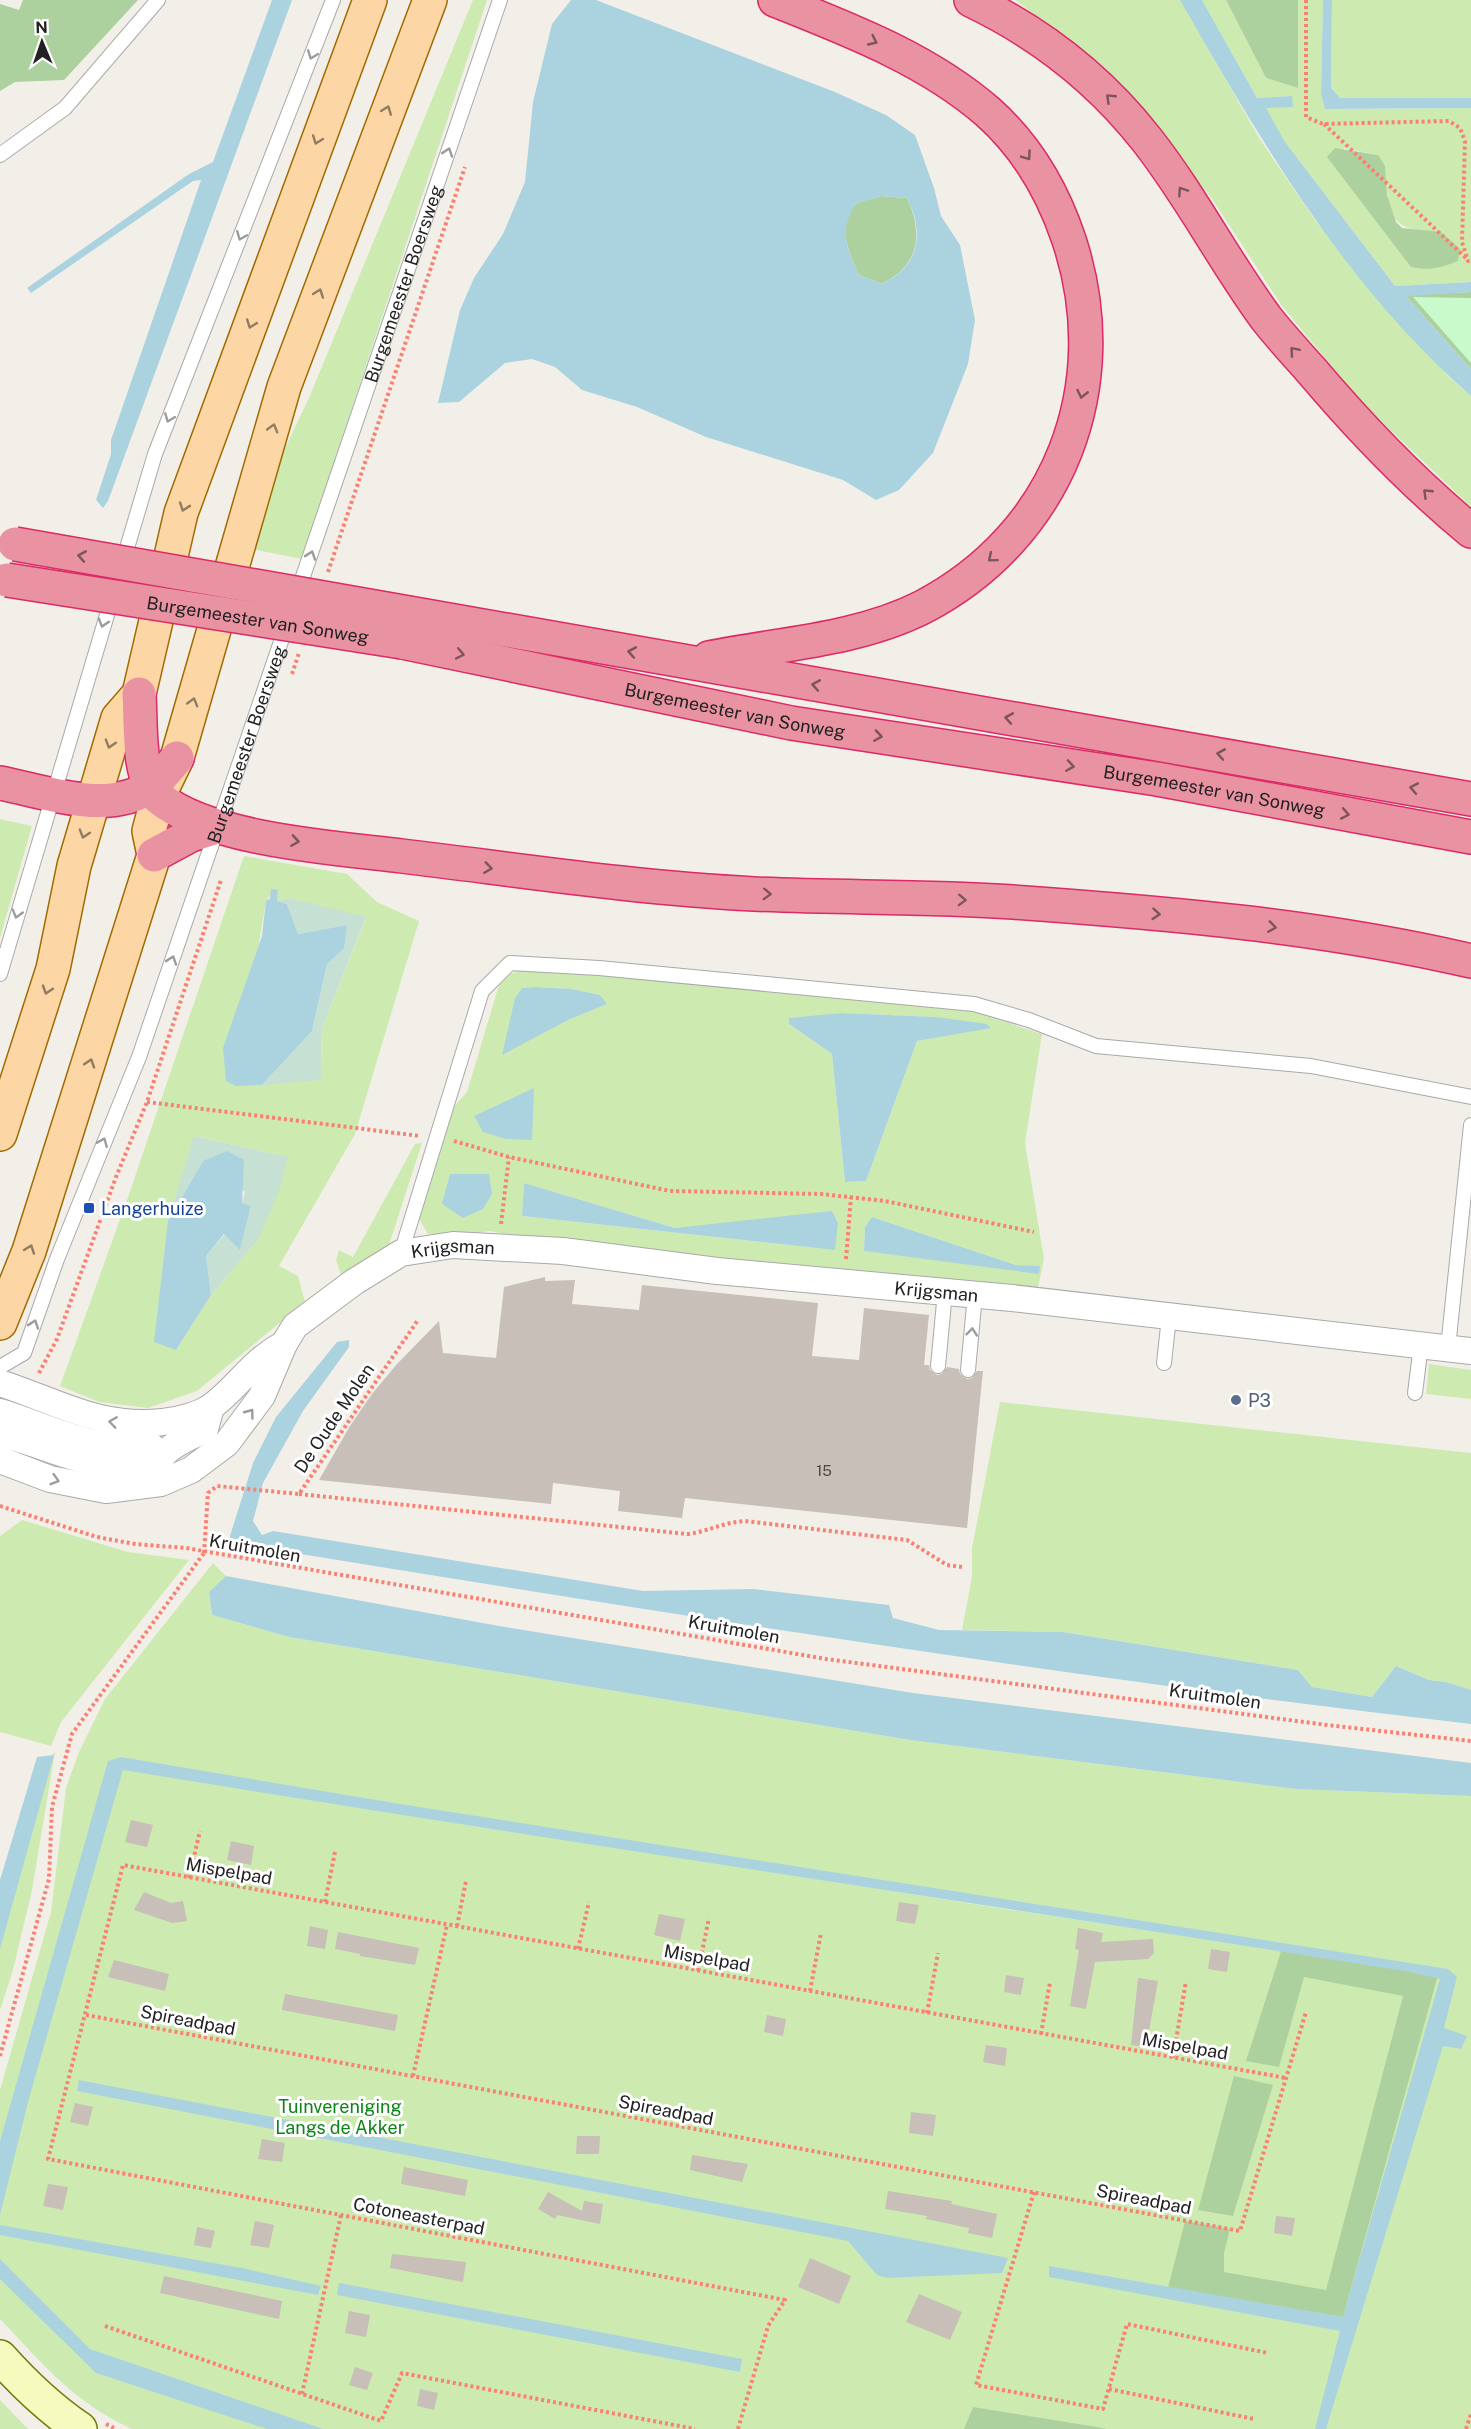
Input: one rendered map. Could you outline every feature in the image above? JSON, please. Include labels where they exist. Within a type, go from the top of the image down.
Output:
[{"type":"highway","points":[[689,662],[778,645],[836,637],[876,626],[923,607],[968,578],[1002,549],[1037,504],[1060,465],[1075,425],[1084,386],[1087,336],[1084,300],[1076,260],[1059,209],[1019,146],[990,113],[943,76],[870,40],[775,0]]},
{"type":"highway","points":[[971,0],[1034,35],[1076,66],[1116,103],[1149,142],[1267,319],[1361,429],[1437,503],[1471,531]]},
{"type":"highway","name":"Burgemeester van Sonweg","points":[[7,542],[406,628],[791,723],[1157,779],[1471,837]]},
{"type":"highway","name":"Burgemeester van Sonweg","points":[[3,579],[689,662],[1471,799]]},
{"type":"highway","points":[[139,694],[142,749],[154,792],[197,820],[217,827],[355,850],[543,876],[751,894],[1009,902],[1214,919],[1324,934],[1471,961]]},
{"type":"highway","points":[[0,783],[94,801],[120,798],[154,792],[177,758]]},
{"type":"highway","points":[[150,867],[191,835],[217,827]]},
{"type":"main road","points":[[0,1134],[53,969],[74,866],[118,718],[139,694],[182,513],[370,0]]},
{"type":"main road","points":[[177,758],[284,387],[359,183],[430,0]]},
{"type":"main road","points":[[0,1323],[29,1251],[150,867],[149,831],[154,792]]},
{"type":"street","name":"Krijgsman","points":[[0,1460],[77,1486],[106,1490],[161,1483],[182,1474],[212,1457],[227,1443],[262,1396],[284,1344],[295,1326],[354,1281],[401,1253],[453,1245],[500,1246],[975,1295],[1459,1350]]},
{"type":"street","name":"Krijgsman","points":[[0,1383],[99,1420],[135,1425],[182,1420],[211,1407],[262,1356],[284,1344]]},
{"type":"street","name":"Krijgsman","points":[[0,1434],[86,1463],[112,1465],[138,1463],[161,1458],[175,1446],[205,1429],[211,1407]]},
{"type":"street","points":[[0,1412],[100,1445],[137,1448],[159,1445],[175,1446]]},
{"type":"street","points":[[0,2357],[36,2396],[80,2429]]},
{"type":"lane","points":[[0,155],[65,108],[158,0]]},
{"type":"lane","points":[[0,974],[155,454],[333,0]]},
{"type":"lane","name":"Burgemeester Boersweg","points":[[0,1367],[24,1353],[65,1238],[139,1057],[500,0]]},
{"type":"lane","name":"Krijgsman","points":[[401,1253],[482,991],[510,963],[599,968],[974,1004],[1029,1020],[1096,1046],[1311,1066],[1471,1097]]},
{"type":"lane","points":[[1459,1350],[1471,1125]]},
{"type":"lane","points":[[938,1366],[945,1292]]},
{"type":"lane","points":[[968,1370],[975,1295]]},
{"type":"lane","points":[[1164,1363],[1169,1317]]},
{"type":"lane","points":[[1415,1392],[1421,1345]]},
{"type":"lane","points":[[157,1423],[167,1427],[175,1446],[186,1458],[182,1474]]},
{"type":"lane","points":[[134,1488],[130,1477],[138,1463]]},
{"type":"path","points":[[1306,0],[1304,104],[1306,117],[1323,124],[1470,261]]},
{"type":"path","points":[[1323,124],[1449,121],[1460,128],[1465,141],[1462,242],[1470,261]]},
{"type":"path","points":[[324,582],[468,156]]},
{"type":"path","points":[[290,678],[302,646]]},
{"type":"path","points":[[33,1394],[38,1375],[57,1339],[116,1177],[147,1102],[225,870]]},
{"type":"path","points":[[147,1102],[435,1137],[509,1157],[670,1191],[851,1197],[885,1201],[1034,1232]]},
{"type":"path","points":[[500,1246],[509,1157]]},
{"type":"path","points":[[844,1283],[851,1197]]},
{"type":"path","name":"De Oude Molen","points":[[204,1553],[208,1493],[217,1486],[299,1494],[418,1320]]},
{"type":"path","points":[[299,1494],[687,1534],[729,1522],[745,1521],[907,1540],[947,1565],[962,1567]]},
{"type":"path","name":"Kruitmolen","points":[[0,1506],[98,1537],[826,1659],[1327,1725],[1471,1741]]},
{"type":"path","points":[[0,2056],[49,1879],[52,1807],[72,1734],[204,1553]]},
{"type":"path","points":[[189,1878],[200,1831]]},
{"type":"path","points":[[325,1902],[335,1852]]},
{"type":"path","name":"Mispelpad","points":[[86,2015],[123,1865],[1286,2078]]},
{"type":"path","points":[[457,1926],[466,1881]]},
{"type":"path","points":[[578,1948],[589,1902]]},
{"type":"path","points":[[698,1971],[709,1918]]},
{"type":"path","points":[[413,2076],[447,1925]]},
{"type":"path","points":[[810,1991],[821,1934]]},
{"type":"path","points":[[927,2013],[938,1953]]},
{"type":"path","points":[[1173,2058],[1186,1981]]},
{"type":"path","points":[[1041,2034],[1050,1982]]},
{"type":"path","points":[[1286,2078],[1306,2012]]},
{"type":"path","name":"Spireadpad","points":[[86,2015],[1240,2231],[1286,2078]]},
{"type":"path","name":"Cotoneasterpad","points":[[86,2015],[48,2159],[785,2300],[768,2326],[738,2429]]},
{"type":"path","points":[[1034,2192],[976,2385],[1103,2409],[1127,2324],[1268,2353]]},
{"type":"path","points":[[302,2394],[341,2215]]},
{"type":"path","points":[[105,2326],[381,2421],[402,2373],[695,2429]]},
{"type":"path","points":[[1109,2389],[1254,2419]]},
{"type":"path","points":[[1466,2429],[1471,2414]]},
{"type":"green space","points":[[23,0],[138,0],[64,80],[15,82],[0,91],[0,4],[19,10]]},
{"type":"green space","points":[[473,0],[487,0],[302,559],[247,548],[267,486],[309,398]]},
{"type":"green space","points":[[1016,0],[1180,0],[1261,141],[1315,220],[1449,377],[1471,396],[1471,507],[1364,405],[1282,306],[1212,199],[1128,94]]},
{"type":"green space","points":[[1202,0],[1226,0],[1266,78],[1298,88],[1298,0],[1323,0],[1321,95],[1325,109],[1471,108],[1471,282],[1395,286],[1285,142],[1265,108],[1292,96],[1257,98]],"holes":[[[1343,148],[1378,155],[1383,166],[1391,211],[1396,220],[1418,230],[1411,267]]]},
{"type":"green space","points":[[1226,0],[1298,0],[1298,88],[1266,78]]},
{"type":"green space","points":[[1332,0],[1471,0],[1471,98],[1340,99],[1331,88]]},
{"type":"green space","points":[[1335,148],[1378,155],[1385,166],[1387,195],[1396,222],[1402,228],[1441,232],[1460,249],[1458,261],[1434,268],[1411,267],[1327,157]]},
{"type":"green space","points":[[881,196],[907,198],[916,236],[915,248],[904,268],[882,284],[859,275],[846,240],[845,230],[849,213],[855,205]]},
{"type":"green space","points":[[1471,292],[1471,369],[1405,295]]},
{"type":"green space","points":[[1413,297],[1471,298],[1471,363],[1469,361]]},
{"type":"green space","points":[[0,819],[32,826],[0,938]]},
{"type":"green space","points":[[244,856],[347,874],[377,902],[419,921],[355,1134],[279,1266],[298,1276],[305,1302],[197,1391],[148,1408],[99,1402],[60,1386],[127,1200]],"holes":[[[278,890],[277,901],[289,898],[366,918],[321,1031],[322,1079],[236,1086],[266,900]],[[195,1136],[287,1157],[258,1240],[211,1295],[176,1350],[168,1221]]]},
{"type":"green space","points":[[289,898],[366,917],[321,1031],[322,1080],[262,1085],[312,1031],[327,964],[343,948],[347,925],[298,934],[287,904],[277,901]]},
{"type":"green space","points":[[523,968],[949,1008],[975,1012],[1042,1034],[1025,1143],[1044,1259],[1038,1287],[532,1240],[490,1231],[456,1236],[428,1234],[418,1217],[451,1110],[467,1092],[499,985],[509,975]],"holes":[[[535,987],[572,989],[600,995],[606,1004],[568,1020]],[[841,1013],[936,1017],[991,1027],[917,1041],[866,1181],[845,1182],[832,1054],[790,1025]],[[524,1183],[675,1228],[835,1250],[522,1216]],[[872,1217],[1039,1273],[864,1251],[865,1227]]]},
{"type":"green space","points":[[194,1136],[288,1157],[279,1191],[258,1240],[211,1295],[206,1256],[225,1234],[240,1249],[251,1207],[242,1203],[245,1192],[203,1161],[168,1221]]},
{"type":"green space","points":[[422,1143],[388,1248],[341,1275],[336,1260],[339,1250],[353,1257],[415,1144]]},
{"type":"green space","points":[[1429,1364],[1471,1370],[1471,1399],[1426,1394]]},
{"type":"green space","points":[[1000,1402],[1471,1453],[1471,1690],[1446,1682],[1429,1680],[1396,1666],[1372,1697],[1312,1687],[1298,1670],[1063,1632],[962,1630],[972,1576],[972,1548]]},
{"type":"green space","points":[[22,1520],[128,1552],[189,1560],[61,1722],[51,1746],[0,1732],[0,1536]]},
{"type":"green space","name":"Tuinvereniging Langs de Akker","points":[[213,1563],[226,1576],[209,1592],[212,1615],[289,1637],[910,1740],[1296,1789],[1471,1796],[1471,2429],[132,2429],[111,2418],[60,2381],[0,2319],[0,2090],[51,1912],[66,1788],[79,1752],[105,1699]],"holes":[[[552,1836],[1436,1974],[979,1905]]]},
{"type":"green space","points":[[55,1752],[32,1890],[13,1970],[0,2010],[0,1918],[48,1759]]},
{"type":"green space","points":[[1283,1945],[1438,1975],[1343,2317],[1168,2288],[1185,2221],[1230,2229],[1224,2253],[1224,2272],[1326,2290],[1403,1996],[1304,1977],[1279,2067],[1246,2061]]},
{"type":"green space","points":[[1234,2076],[1273,2085],[1233,2216],[1198,2210]]},
{"type":"green space","points":[[0,2400],[25,2426],[29,2429],[0,2429]]},
{"type":"green space","points":[[973,2407],[1097,2427],[1107,2429],[964,2429]]},
{"type":"water","points":[[272,0],[292,0],[108,501],[103,508],[96,500],[111,454],[111,440],[201,180],[193,181],[31,293],[27,288],[189,174],[213,162]]},
{"type":"water","points":[[571,0],[596,0],[835,92],[886,115],[915,135],[934,188],[941,216],[960,245],[975,320],[968,364],[933,453],[899,490],[876,500],[843,480],[706,437],[637,407],[582,390],[555,367],[532,359],[505,363],[459,402],[438,403],[460,310],[474,278],[503,234],[525,182],[533,102],[552,24]],"holes":[[[881,196],[907,198],[913,211],[917,236],[911,258],[894,277],[882,284],[859,275],[846,240],[847,223],[856,204]]]},
{"type":"water","points":[[1180,0],[1202,0],[1257,98],[1292,96],[1293,107],[1266,108],[1285,142],[1395,286],[1471,282],[1471,292],[1406,296],[1471,369],[1471,396],[1426,354],[1345,260],[1275,159]]},
{"type":"water","points":[[1323,0],[1332,0],[1331,88],[1340,98],[1471,98],[1471,108],[1325,109],[1321,95]]},
{"type":"water","points":[[271,889],[278,890],[277,901],[287,904],[298,934],[347,925],[344,948],[327,964],[312,1031],[262,1085],[236,1086],[226,1081],[223,1048],[262,936],[266,900],[270,899]]},
{"type":"water","points":[[522,988],[572,989],[600,995],[607,1004],[568,1020],[502,1055],[515,998]]},
{"type":"water","points":[[841,1013],[936,1017],[987,1024],[991,1028],[917,1041],[866,1181],[845,1182],[832,1054],[789,1024],[789,1018]]},
{"type":"water","points":[[534,1088],[532,1140],[506,1139],[483,1132],[474,1116]]},
{"type":"water","points":[[227,1151],[244,1160],[242,1203],[251,1206],[240,1250],[224,1234],[206,1256],[211,1295],[176,1350],[154,1342],[168,1221],[203,1161]]},
{"type":"water","points":[[450,1174],[489,1174],[492,1194],[483,1209],[463,1218],[442,1204]]},
{"type":"water","points":[[524,1183],[675,1228],[832,1211],[838,1223],[835,1250],[522,1216]]},
{"type":"water","points":[[872,1217],[1016,1265],[1040,1266],[1039,1274],[864,1251],[865,1227]]},
{"type":"water","points":[[349,1340],[349,1347],[303,1411],[263,1483],[253,1521],[262,1535],[273,1531],[643,1591],[753,1589],[889,1605],[893,1618],[939,1630],[1063,1632],[1298,1670],[1312,1687],[1372,1697],[1396,1666],[1429,1680],[1446,1682],[1471,1690],[1471,1724],[1320,1706],[870,1644],[270,1549],[243,1540],[229,1539],[253,1463],[276,1417],[337,1342]]},
{"type":"water","points":[[226,1576],[499,1626],[913,1693],[1471,1763],[1471,1796],[1296,1789],[910,1740],[289,1637],[212,1615],[209,1592]]},
{"type":"water","points":[[54,1755],[0,1949],[0,1880],[37,1757]]},
{"type":"water","points":[[121,1757],[400,1804],[1448,1969],[1457,1977],[1444,2028],[1467,2036],[1461,2049],[1443,2046],[1326,2429],[1315,2429],[1340,2331],[1049,2277],[1049,2266],[1343,2317],[1440,1979],[1405,1971],[123,1770],[28,2102],[0,2215],[0,2141],[108,1761]]},
{"type":"water","points":[[79,2080],[1008,2258],[1002,2273],[887,2278],[877,2275],[848,2241],[77,2091]]},
{"type":"water","points":[[0,2225],[242,2268],[321,2286],[318,2295],[0,2235]]},
{"type":"water","points":[[0,2259],[90,2349],[323,2429],[267,2429],[96,2373],[0,2279]]},
{"type":"water","points":[[339,2283],[742,2359],[740,2372],[337,2295]]},
{"type":"building","points":[[545,1277],[545,1281],[575,1280],[572,1304],[639,1310],[642,1285],[818,1303],[812,1356],[859,1360],[864,1308],[929,1315],[924,1365],[929,1365],[930,1370],[937,1375],[942,1374],[947,1367],[959,1369],[960,1374],[967,1379],[972,1378],[977,1371],[983,1371],[967,1528],[685,1498],[682,1518],[618,1511],[620,1491],[553,1483],[551,1504],[319,1480],[350,1426],[372,1394],[397,1364],[439,1321],[443,1353],[496,1358],[504,1287]]},
{"type":"building","points":[[131,1820],[153,1825],[147,1847],[125,1842]]},
{"type":"building","points":[[231,1841],[254,1846],[251,1865],[227,1860]]},
{"type":"building","points":[[144,1892],[171,1903],[183,1901],[187,1921],[172,1923],[134,1910]]},
{"type":"building","points":[[899,1902],[919,1905],[915,1924],[896,1921]]},
{"type":"building","points":[[659,1914],[685,1919],[680,1941],[654,1935]]},
{"type":"building","points":[[310,1926],[328,1930],[325,1949],[307,1946]]},
{"type":"building","points":[[1078,1928],[1103,1933],[1101,1942],[1153,1939],[1154,1953],[1148,1959],[1095,1962],[1086,2009],[1070,2006],[1079,1950],[1075,1949]]},
{"type":"building","points":[[338,1932],[419,1948],[415,1965],[360,1956],[360,1954],[335,1949]]},
{"type":"building","points":[[1211,1949],[1230,1952],[1227,1972],[1208,1969]]},
{"type":"building","points":[[114,1960],[169,1974],[165,1991],[108,1977]]},
{"type":"building","points":[[1006,1975],[1024,1978],[1021,1995],[1004,1992]]},
{"type":"building","points":[[1138,1978],[1158,1981],[1146,2047],[1131,2045]]},
{"type":"building","points":[[285,1994],[398,2015],[395,2031],[282,2010]]},
{"type":"building","points":[[767,2015],[786,2019],[783,2036],[764,2032]]},
{"type":"building","points":[[986,2045],[1007,2048],[1005,2066],[983,2062]]},
{"type":"building","points":[[75,2103],[93,2107],[88,2126],[70,2122]]},
{"type":"building","points":[[911,2112],[936,2115],[933,2136],[909,2133]]},
{"type":"building","points":[[577,2136],[600,2136],[599,2154],[576,2154]]},
{"type":"building","points":[[262,2139],[285,2143],[282,2162],[258,2159]]},
{"type":"building","points":[[692,2155],[748,2164],[742,2182],[690,2170]]},
{"type":"building","points":[[404,2167],[468,2180],[465,2196],[401,2184]]},
{"type":"building","points":[[48,2184],[68,2187],[63,2210],[43,2206]]},
{"type":"building","points":[[888,2191],[952,2201],[951,2204],[997,2214],[992,2238],[968,2233],[969,2228],[926,2219],[927,2216],[885,2209]]},
{"type":"building","points":[[548,2192],[582,2211],[584,2201],[603,2204],[600,2224],[557,2215],[555,2219],[538,2209]]},
{"type":"building","points":[[1276,2216],[1295,2218],[1292,2236],[1274,2233]]},
{"type":"building","points":[[255,2221],[274,2225],[269,2248],[250,2245]]},
{"type":"building","points":[[197,2227],[215,2231],[211,2248],[194,2245]]},
{"type":"building","points":[[392,2254],[466,2262],[463,2282],[390,2268]]},
{"type":"building","points":[[810,2258],[851,2276],[839,2304],[798,2287]]},
{"type":"building","points":[[164,2276],[282,2301],[279,2319],[160,2293]]},
{"type":"building","points":[[919,2294],[962,2312],[950,2340],[906,2322]]},
{"type":"building","points":[[349,2311],[370,2315],[366,2337],[345,2333]]},
{"type":"building","points":[[355,2367],[373,2373],[367,2390],[349,2385]]},
{"type":"building","points":[[420,2389],[438,2393],[434,2410],[417,2406]]},
{"type":"place","name":"Langerhuize","points":[[89,1208]]},
{"type":"place","name":"P3","points":[[1236,1400]]}]
